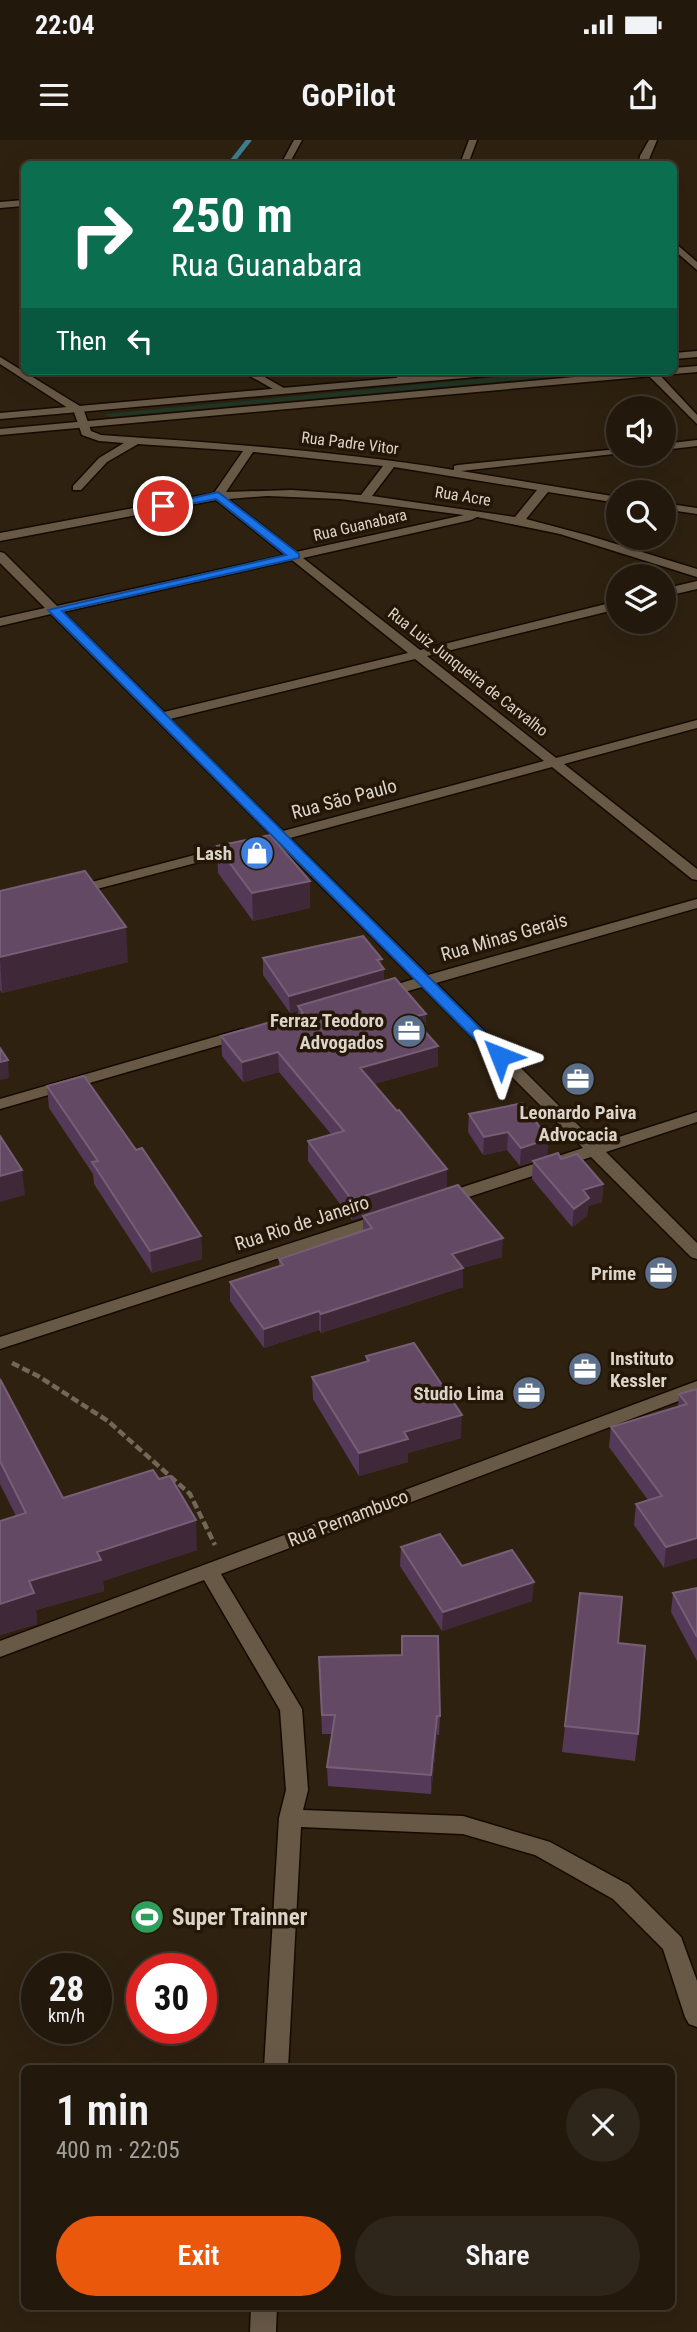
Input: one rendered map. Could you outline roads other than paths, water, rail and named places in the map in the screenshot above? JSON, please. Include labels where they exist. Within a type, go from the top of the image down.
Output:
[{"type":"street","points":[[287,161],[298,140]]},
{"type":"street","points":[[465,161],[473,140]]},
{"type":"street","points":[[643,161],[653,140]]},
{"type":"street","points":[[0,205],[21,203]]},
{"type":"street","points":[[677,248],[697,267]]},
{"type":"street","points":[[677,356],[697,354]]},
{"type":"street","points":[[0,360],[21,373]]},
{"type":"street","points":[[677,371],[697,369]]},
{"type":"street","points":[[24,375],[79,410],[84,424]]},
{"type":"street","points":[[254,375],[284,391]]},
{"type":"street","points":[[399,375],[405,380]]},
{"type":"street","points":[[0,416],[463,375]]},
{"type":"street","points":[[0,432],[630,375]]},
{"type":"street","points":[[654,375],[697,421]]},
{"type":"street","name":"Rua Padre Vitor","points":[[84,424],[89,436],[250,448],[391,463],[606,498]]},
{"type":"street","points":[[77,488],[103,460],[135,441]]},
{"type":"street","points":[[676,445],[697,443]]},
{"type":"street","points":[[218,495],[250,448]]},
{"type":"street","points":[[434,471],[606,453]]},
{"type":"street","points":[[365,497],[391,463]]},
{"type":"street","points":[[518,520],[544,489]]},
{"type":"street","name":"Rua Acre","points":[[0,537],[218,495],[275,492],[365,497],[518,520],[595,540],[697,573]]},
{"type":"street","name":"Rua Luiz Junqueira de Carvalho","points":[[218,495],[697,876]]},
{"type":"street","points":[[676,508],[697,511]]},
{"type":"street","name":"Rua Guanabara","points":[[0,622],[481,514]]},
{"type":"street","points":[[0,556],[697,1253]]},
{"type":"street","points":[[676,590],[697,585]]},
{"type":"street","points":[[161,717],[606,608]]},
{"type":"street","name":"Rua São Paulo","points":[[53,897],[697,724]]},
{"type":"street","name":"Rua Minas Gerais","points":[[359,1001],[697,903]]},
{"type":"street","points":[[0,1104],[252,1031]]},
{"type":"street","points":[[422,1206],[697,1117]]},
{"type":"street","name":"Rua Rio de Janeiro","points":[[0,1343],[396,1214]]},
{"type":"street","name":"Rua Pernambuco","points":[[0,1649],[697,1387]]},
{"type":"street","points":[[217,1568],[291,1709],[297,1790],[290,1818],[276,2065]]},
{"type":"street","points":[[290,1818],[463,1825],[542,1848],[621,1892],[673,1944],[697,2017]]},
{"type":"street","points":[[262,2332],[264,2310]]},
{"type":"waterway","points":[[232,161],[249,140]]},
{"type":"place","name":"Lash","points":[[257,853]]},
{"type":"place","name":"Ferraz Teodoro Advogados","points":[[409,1031]]},
{"type":"place","name":"Leonardo Paiva Advocacia","points":[[578,1079]]},
{"type":"place","name":"Prime","points":[[661,1273]]},
{"type":"place","name":"Instituto Kessler","points":[[585,1369]]},
{"type":"place","name":"Studio Lima","points":[[529,1393]]},
{"type":"place","name":"Super Trainner","points":[[147,1917]]}]
